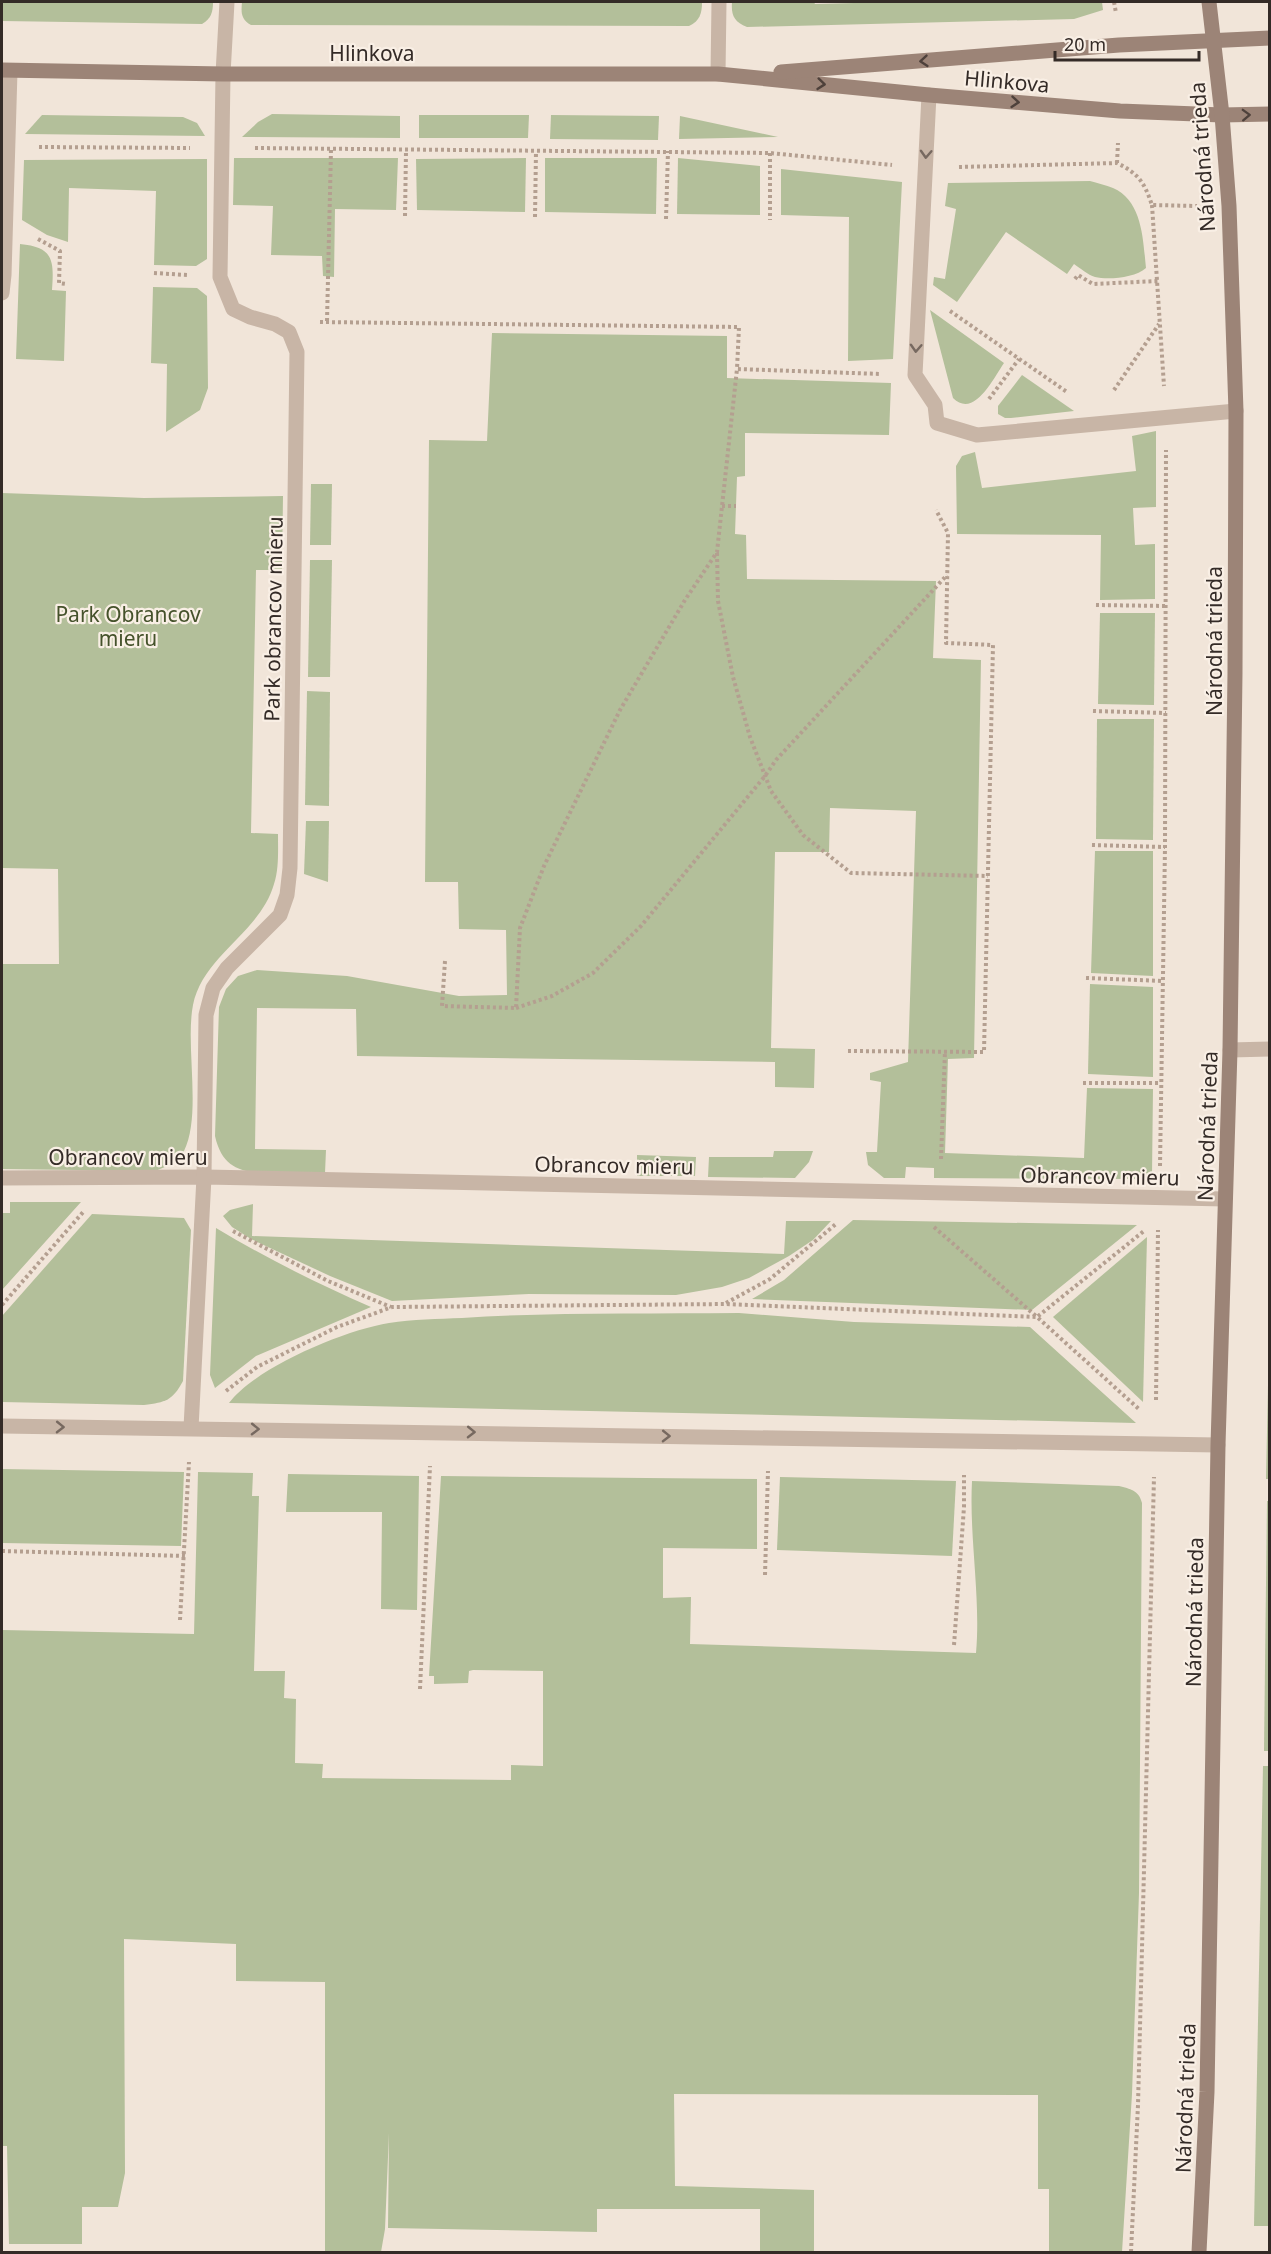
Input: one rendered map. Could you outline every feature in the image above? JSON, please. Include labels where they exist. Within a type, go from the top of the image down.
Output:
[{"type":"street","points":[[227,2],[223,74],[220,277],[232,309],[275,324],[289,332]]},
{"type":"street","points":[[718,74],[719,2]]},
{"type":"street","name":"Národná trieda","points":[[1199,2253],[1207,2092],[1218,1445],[1230,1050],[1235,673],[1236,411],[1229,206],[1222,116],[1209,2]]},
{"type":"street","name":"Hlinkova","points":[[742,75],[1119,45],[1269,38]]},
{"type":"street","points":[[2,293],[8,146],[6,70]]},
{"type":"street","name":"Hlinkova","points":[[6,70],[223,74],[718,74],[1120,111],[1222,116],[1269,114]]},
{"type":"street","points":[[929,95],[915,375],[935,405],[937,423],[977,435],[1094,419],[1166,417],[1236,411]]},
{"type":"street","name":"Park obrancov mieru","points":[[191,1428],[204,1178],[206,1015],[213,988],[227,968],[280,915],[287,895],[290,868],[297,352],[289,332]]},
{"type":"street","points":[[1230,1050],[1269,1049]]},
{"type":"street","name":"Obrancov mieru","points":[[2,1178],[204,1178],[1225,1199]]},
{"type":"street","points":[[2,1426],[1218,1445]]},
{"type":"path","points":[[8,146],[770,153],[925,167],[1117,163],[1140,177],[1152,205],[1166,417],[1164,981],[1156,1400]]},
{"type":"path","points":[[327,321],[332,150]]},
{"type":"path","points":[[405,216],[406,150]]},
{"type":"path","points":[[536,151],[536,217]]},
{"type":"path","points":[[666,219],[668,151]]},
{"type":"path","points":[[770,153],[770,220]]},
{"type":"path","points":[[1152,205],[1229,206]]},
{"type":"path","points":[[60,259],[59,283],[66,284]]},
{"type":"path","points":[[1075,279],[1078,275],[1093,284],[1158,281]]},
{"type":"path","points":[[919,289],[1019,359],[1094,419],[1160,324]]},
{"type":"path","points":[[289,332],[327,321],[739,327],[737,369],[717,552],[718,601],[733,677],[750,737],[771,791],[803,835],[851,873],[988,876]]},
{"type":"path","points":[[965,431],[1019,359]]},
{"type":"path","points":[[737,369],[915,375]]},
{"type":"path","points":[[722,506],[736,506]]},
{"type":"path","points":[[849,1052],[984,1052],[993,645],[946,643],[948,533],[936,510]]},
{"type":"path","points":[[516,1008],[520,928],[544,866],[620,710],[685,600],[717,552]]},
{"type":"path","points":[[445,961],[442,1006],[516,1008],[552,996],[593,973],[641,926],[776,760],[948,575]]},
{"type":"path","points":[[1096,605],[1167,606]]},
{"type":"path","points":[[1093,711],[1166,712]]},
{"type":"path","points":[[1092,845],[1165,847]]},
{"type":"path","points":[[1086,978],[1164,981]]},
{"type":"path","points":[[940,1193],[945,1052]]},
{"type":"path","points":[[1083,1083],[1161,1083]]},
{"type":"path","points":[[726,1304],[770,1279],[812,1246],[871,1192]]},
{"type":"path","points":[[896,1192],[1147,1416]]},
{"type":"path","points":[[2,1305],[88,1207]]},
{"type":"path","points":[[202,1212],[213,1212],[231,1230],[328,1281],[392,1307]]},
{"type":"path","points":[[180,1620],[191,1428],[221,1396],[257,1367],[337,1327],[392,1307],[726,1304],[1037,1317],[1159,1219]]},
{"type":"path","points":[[420,1689],[430,1466]]},
{"type":"path","points":[[765,1575],[768,1471]]},
{"type":"path","points":[[954,1645],[964,1474]]},
{"type":"path","points":[[1131,2253],[1138,2105],[1154,1476]]},
{"type":"path","points":[[2,1551],[185,1556]]},
{"type":"green space","points":[[2,2],[213,2],[213,9],[208,20],[202,24],[2,21]]},
{"type":"green space","points":[[242,2],[702,2],[702,10],[696,22],[689,26],[251,25],[242,15]]},
{"type":"green space","points":[[732,2],[814,2],[815,4],[1102,2],[1103,10],[1074,19],[747,27],[734,18]]},
{"type":"green space","points":[[272,114],[400,116],[400,138],[242,137],[258,122]]},
{"type":"green space","points":[[42,115],[183,117],[197,123],[205,136],[25,134]]},
{"type":"green space","points":[[419,115],[529,115],[528,138],[419,138]]},
{"type":"green space","points":[[551,115],[659,116],[658,140],[550,139]]},
{"type":"green space","points":[[680,116],[778,137],[679,139]]},
{"type":"green space","points":[[234,158],[398,158],[396,210],[335,209],[334,277],[323,276],[322,256],[271,255],[273,206],[233,205]]},
{"type":"green space","points":[[526,158],[525,212],[417,210],[416,159]]},
{"type":"green space","points":[[545,158],[657,158],[656,214],[545,212]]},
{"type":"green space","points":[[678,158],[760,166],[760,215],[677,214]]},
{"type":"green space","points":[[207,159],[207,259],[196,266],[154,265],[156,191],[69,188],[68,242],[47,235],[22,220],[24,160]]},
{"type":"green space","points":[[781,169],[902,182],[893,359],[848,361],[849,217],[781,215]]},
{"type":"green space","points":[[1090,181],[1113,188],[1130,202],[1140,223],[1146,268],[1135,274],[1100,278],[1090,275],[1074,264],[1067,274],[1006,232],[957,302],[933,285],[934,277],[945,279],[956,209],[945,206],[948,183]]},
{"type":"green space","points":[[20,244],[40,248],[46,252],[52,263],[52,290],[66,291],[64,361],[16,359]]},
{"type":"green space","points":[[153,287],[197,288],[207,296],[208,388],[200,410],[166,432],[167,364],[151,363]]},
{"type":"green space","points":[[930,310],[1004,363],[989,387],[968,404],[953,398]]},
{"type":"green space","points":[[492,333],[727,336],[727,378],[891,383],[889,435],[745,433],[745,476],[737,477],[735,534],[746,535],[747,579],[936,581],[933,658],[981,660],[974,1058],[948,1059],[945,1153],[1084,1158],[1087,1088],[1153,1089],[1152,1175],[1137,1179],[934,1178],[934,1168],[906,1167],[905,1178],[884,1178],[868,1165],[866,1152],[877,1152],[881,1082],[870,1080],[870,1073],[908,1062],[916,811],[830,808],[829,852],[775,852],[771,1048],[815,1049],[814,1088],[775,1087],[775,1062],[357,1056],[356,1009],[257,1008],[255,1149],[326,1150],[325,1173],[246,1171],[230,1164],[224,1157],[215,1136],[219,1007],[226,989],[238,976],[257,970],[347,976],[459,996],[507,995],[506,930],[459,929],[458,882],[425,882],[429,440],[487,441]]},
{"type":"green space","points":[[1022,375],[1074,411],[1011,418],[998,414],[998,406]]},
{"type":"green space","points":[[1156,431],[1156,507],[1133,508],[1135,545],[1155,544],[1155,599],[1100,600],[1101,535],[957,534],[956,466],[962,456],[975,452],[982,488],[1136,471],[1132,436]]},
{"type":"green space","points":[[311,484],[332,484],[331,545],[310,545]]},
{"type":"green space","name":"Park Obrancov mieru","points":[[2,493],[144,498],[283,496],[282,570],[256,570],[251,833],[278,834],[276,878],[267,901],[257,917],[219,958],[199,987],[193,1005],[191,1022],[193,1099],[189,1136],[179,1158],[155,1171],[2,1169],[2,964],[59,964],[58,869],[2,868]]},
{"type":"green space","points":[[310,560],[332,560],[330,677],[308,677]]},
{"type":"green space","points":[[1100,613],[1155,613],[1154,705],[1098,704]]},
{"type":"green space","points":[[307,691],[330,692],[329,806],[305,805]]},
{"type":"green space","points":[[1097,719],[1154,719],[1153,840],[1096,839]]},
{"type":"green space","points":[[306,821],[329,821],[328,882],[304,874]]},
{"type":"green space","points":[[1095,851],[1153,851],[1153,976],[1091,973]]},
{"type":"green space","points":[[1090,984],[1153,987],[1153,1077],[1088,1074]]},
{"type":"green space","points":[[774,1151],[813,1151],[809,1162],[795,1178],[708,1177],[709,1157],[773,1157]]},
{"type":"green space","points":[[637,1155],[696,1157],[695,1176],[637,1176]]},
{"type":"green space","points":[[10,1202],[81,1202],[2,1290],[2,1213],[10,1213]]},
{"type":"green space","points":[[253,1204],[252,1236],[784,1254],[786,1221],[831,1221],[813,1240],[789,1256],[749,1278],[722,1287],[676,1295],[529,1294],[392,1301],[330,1276],[251,1239],[232,1227],[223,1216],[230,1210]]},
{"type":"green space","points":[[92,1214],[184,1218],[191,1230],[183,1381],[172,1397],[158,1403],[144,1405],[2,1402],[2,1316]]},
{"type":"green space","points":[[853,1220],[1137,1225],[1032,1310],[752,1299],[784,1280]]},
{"type":"green space","points":[[216,1228],[292,1270],[371,1307],[256,1356],[215,1388],[210,1375]]},
{"type":"green space","points":[[1147,1237],[1143,1402],[1053,1317]]},
{"type":"green space","points":[[739,1313],[854,1322],[1030,1327],[1136,1423],[229,1403],[259,1376],[303,1352],[349,1333],[389,1323],[425,1319],[531,1315]]},
{"type":"green space","points":[[1269,1338],[1270,1479],[1266,1479]]},
{"type":"green space","points":[[2,1469],[184,1472],[181,1546],[2,1543]]},
{"type":"green space","points":[[198,1472],[253,1473],[252,1496],[259,1496],[254,1671],[285,1671],[284,1698],[296,1699],[295,1763],[323,1764],[322,1778],[511,1780],[511,1765],[543,1766],[543,1671],[473,1670],[469,1671],[468,1683],[434,1684],[434,1676],[429,1676],[441,1476],[757,1479],[757,1549],[663,1548],[663,1598],[691,1597],[690,1644],[976,1653],[977,1611],[972,1481],[1119,1486],[1136,1493],[1142,1503],[1139,1893],[1132,2094],[1122,2252],[1049,2252],[1049,2189],[1038,2189],[1038,2095],[674,2094],[675,2186],[814,2190],[814,2252],[760,2252],[760,2209],[597,2209],[597,2232],[388,2228],[389,2133],[385,2229],[381,2252],[325,2252],[325,1982],[236,1981],[236,1944],[124,1939],[125,2173],[118,2207],[82,2207],[82,2244],[9,2244],[7,2146],[2,2146],[2,1630],[194,1634]]},
{"type":"green space","points":[[288,1474],[419,1476],[417,1610],[381,1609],[382,1512],[286,1512]]},
{"type":"green space","points":[[780,1477],[956,1481],[952,1556],[777,1550]]},
{"type":"green space","points":[[1267,1501],[1270,1501],[1269,1751],[1264,1751]]},
{"type":"green space","points":[[1263,1766],[1270,1766],[1269,2226],[1254,2226]]}]
